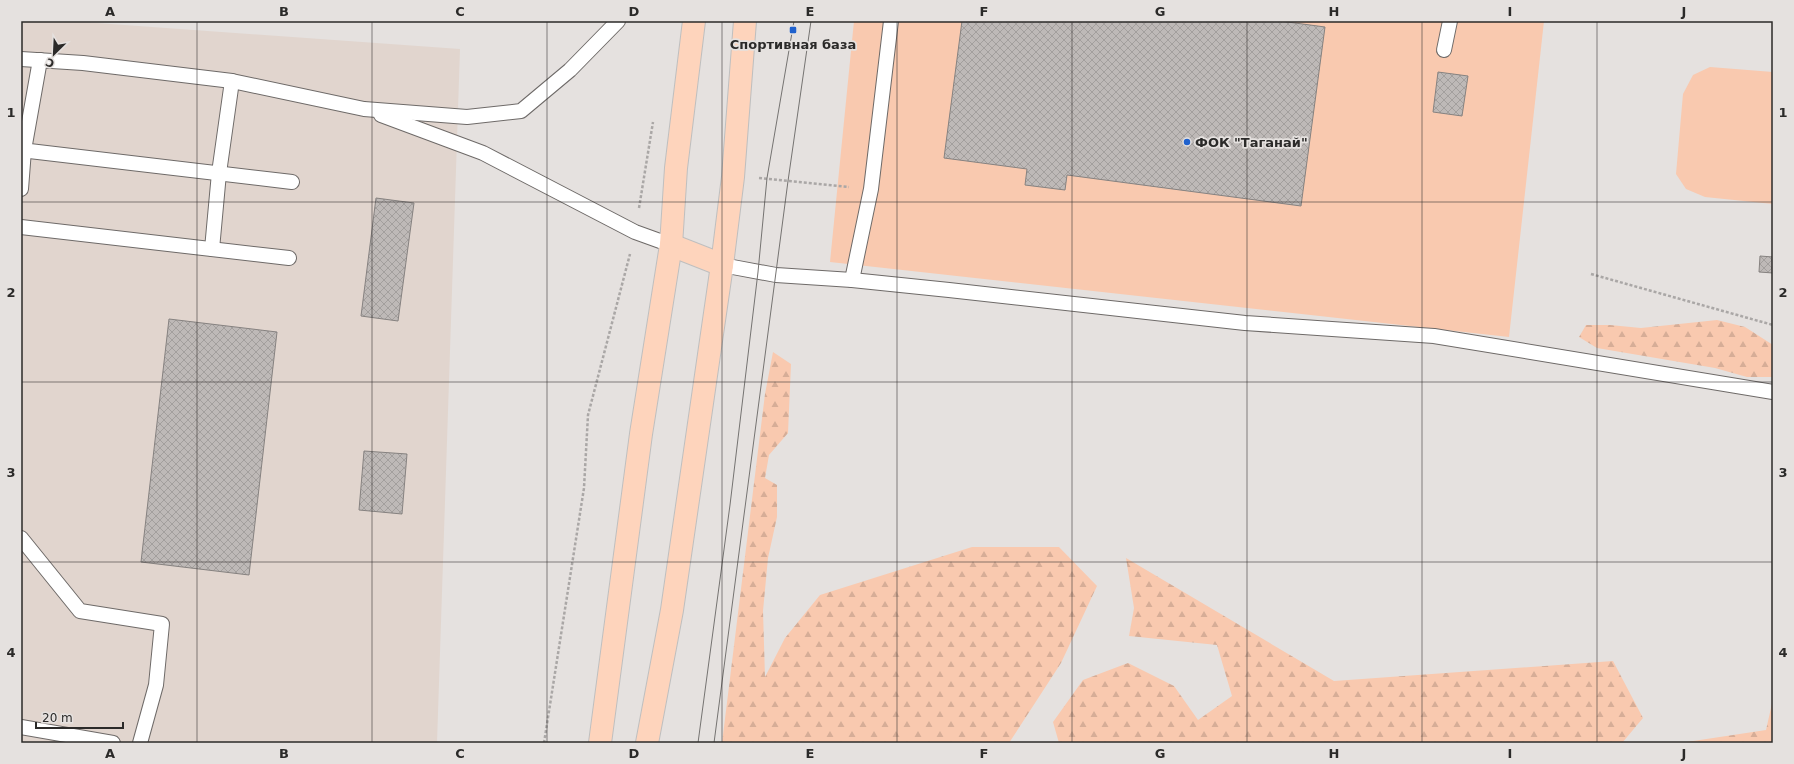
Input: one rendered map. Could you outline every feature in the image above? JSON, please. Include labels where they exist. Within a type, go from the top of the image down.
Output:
[{"type":"main road","points":[[600,743],[641,434],[671,245],[676,168],[694,21]]},
{"type":"main road","points":[[647,743],[672,610],[722,265],[733,177],[745,21]]},
{"type":"main road","points":[[671,245],[722,265]]},
{"type":"lane","points":[[364,109],[467,117],[521,111],[570,70],[618,21]]},
{"type":"lane","points":[[852,280],[871,189],[891,21]]},
{"type":"lane","points":[[1444,50],[1450,21]]},
{"type":"lane","points":[[21,59],[232,80],[364,109],[483,153],[636,232],[671,245]]},
{"type":"lane","points":[[21,189],[23,150],[40,60]]},
{"type":"lane","points":[[212,249],[219,173],[232,80]]},
{"type":"lane","points":[[23,150],[292,182]]},
{"type":"lane","points":[[21,227],[289,258]]},
{"type":"lane","points":[[722,265],[776,275],[852,280],[1245,323],[1434,336],[1773,392]]},
{"type":"lane","points":[[21,538],[80,611],[162,624],[156,685],[140,743]]},
{"type":"lane","points":[[21,727],[113,743]]},
{"type":"path","points":[[544,743],[584,488],[588,415],[636,232],[654,116]]},
{"type":"path","points":[[1591,274],[1773,325]]},
{"type":"shaded area","points":[[21,21],[69,21],[460,49],[437,743],[21,743]]},
{"type":"green space","name":"ФОК \"Таганай\"","points":[[854,21],[1544,21],[1509,337],[830,262]]},
{"type":"green space","points":[[1710,67],[1773,72],[1773,204],[1705,197],[1686,189],[1676,174],[1683,94],[1693,75]]},
{"type":"green space","points":[[1717,320],[1745,327],[1773,345],[1773,377],[1747,377],[1715,368],[1597,348],[1579,337],[1586,325],[1610,325],[1641,328]]},
{"type":"green space","points":[[773,352],[791,364],[788,433],[769,455],[765,478],[777,485],[777,517],[768,558],[763,611],[765,677],[785,638],[820,595],[972,547],[1059,547],[1097,586],[1061,663],[1009,743],[722,743],[765,394]]},
{"type":"green space","points":[[1126,558],[1334,681],[1613,661],[1643,718],[1622,743],[1059,743],[1053,722],[1083,680],[1128,663],[1174,686],[1198,720],[1232,696],[1217,645],[1129,636],[1134,608]]},
{"type":"green space","points":[[1773,699],[1773,743],[1680,743],[1766,730]]},
{"type":"building","name":"ФОК \"Таганай\"","points":[[962,21],[1280,21],[1325,27],[1301,206],[1067,175],[1065,190],[1025,185],[1027,169],[944,158]]},
{"type":"building","points":[[1438,72],[1468,76],[1462,116],[1433,112]]},
{"type":"building","points":[[376,198],[414,203],[398,321],[361,316]]},
{"type":"building","points":[[1760,256],[1773,257],[1773,273],[1759,272]]},
{"type":"building","points":[[169,319],[277,332],[249,575],[141,562]]},
{"type":"building","points":[[364,451],[407,454],[402,514],[359,510]]},
{"type":"tram line","points":[[698,743],[730,505],[758,272],[767,178],[794,21]]},
{"type":"tram line","points":[[714,743],[788,181],[811,21]]},
{"type":"place","name":"Спортивная база","points":[[793,30]]},
{"type":"place","name":"ФОК \"Таганай\"","points":[[1187,142]]}]
